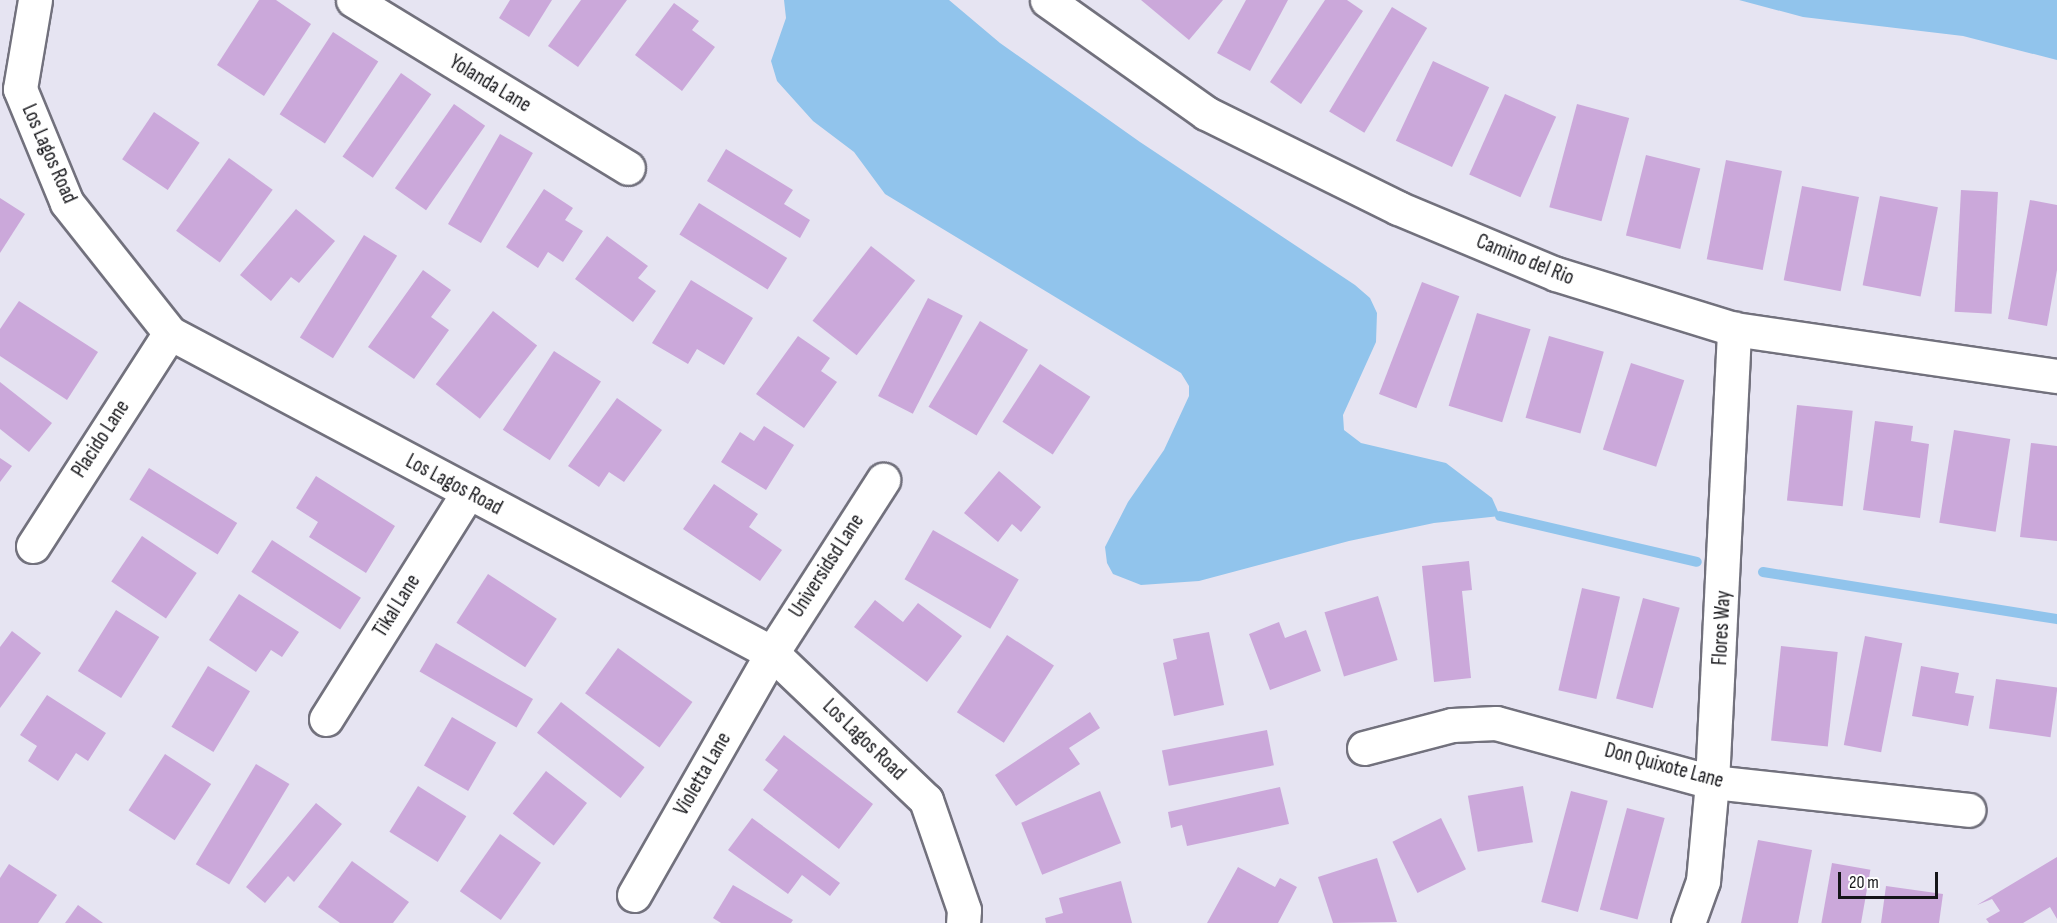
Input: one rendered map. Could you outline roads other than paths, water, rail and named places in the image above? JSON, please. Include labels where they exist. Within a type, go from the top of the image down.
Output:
[{"type":"street","name":"Los Lagos Road","points":[[34,0],[10,91],[67,203],[170,333],[772,653],[926,800],[964,910],[963,923]]},
{"type":"street","name":"Yolanda Lane","points":[[353,0],[628,168]]},
{"type":"street","name":"Camino del Rio","points":[[1047,0],[1206,113],[1398,208],[1556,274],[1734,329],[2057,376]]},
{"type":"street","name":"Flores Way","points":[[1688,923],[1703,881],[1712,782],[1734,329]]},
{"type":"street","name":"Placido Lane","points":[[33,546],[170,333]]},
{"type":"street","name":"Universidsd Lane","points":[[772,653],[883,480]]},
{"type":"street","name":"Tikal Lane","points":[[326,719],[468,493]]},
{"type":"street","name":"Violetta Lane","points":[[634,895],[772,653]]},
{"type":"street","name":"Don Quixote Lane","points":[[1364,748],[1452,725],[1496,723],[1712,782],[1968,810]]},
{"type":"water","points":[[784,0],[949,0],[1000,43],[1140,142],[1355,285],[1370,298],[1377,313],[1376,342],[1343,415],[1344,430],[1361,443],[1446,463],[1492,498],[1500,516],[1434,523],[1349,541],[1199,581],[1141,585],[1113,574],[1107,563],[1105,547],[1128,502],[1164,450],[1189,396],[1189,386],[1181,373],[885,194],[854,152],[813,121],[777,81],[771,61],[786,18]]},
{"type":"water","points":[[1739,0],[2057,0],[2057,60],[1963,36],[1803,17]]},
{"type":"waterway","points":[[1500,516],[1697,562]]},
{"type":"waterway","points":[[1763,572],[2057,619]]}]
